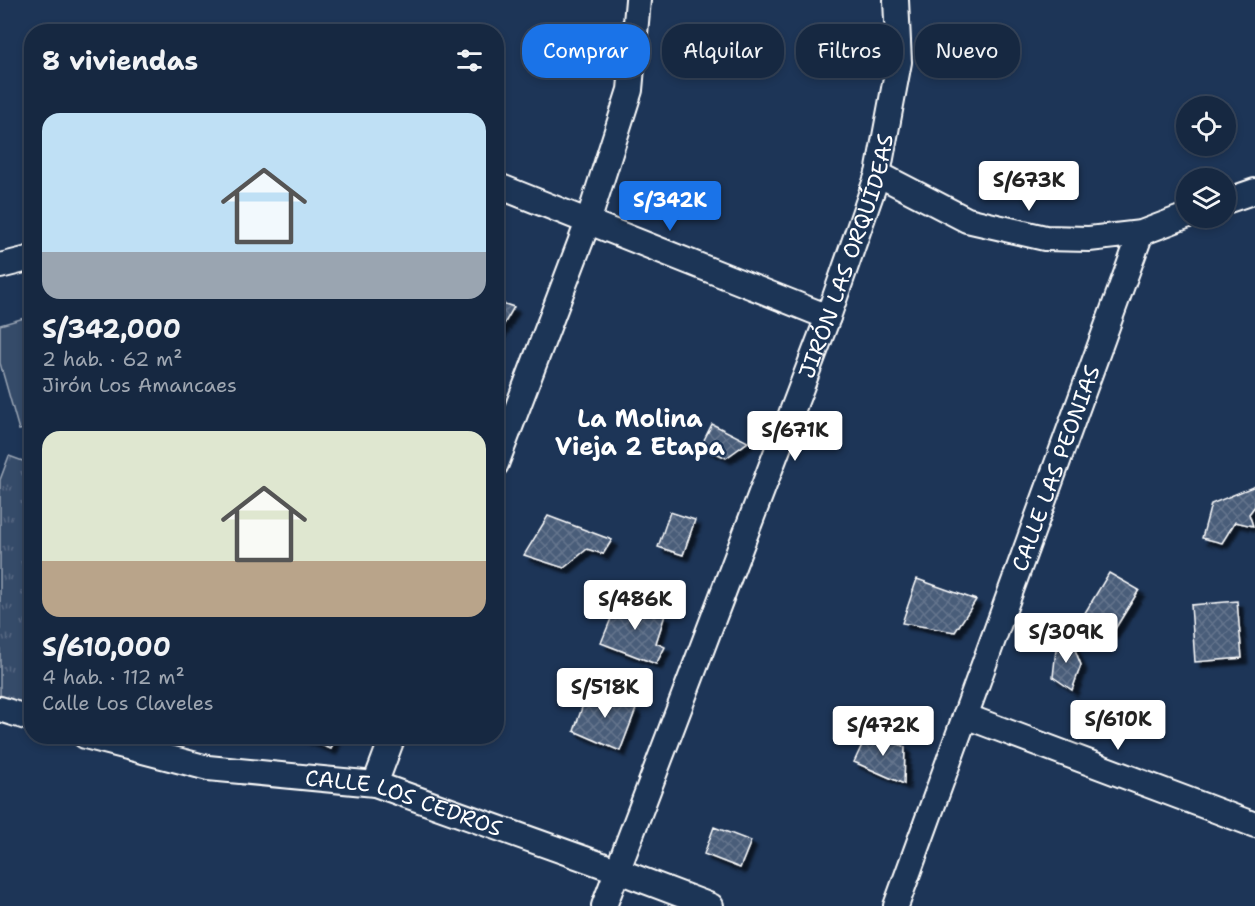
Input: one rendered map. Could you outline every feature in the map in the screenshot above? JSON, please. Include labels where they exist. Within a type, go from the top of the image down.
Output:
[{"type":"street","points":[[504,443],[588,222],[630,90],[638,0]]},
{"type":"street","name":"JIRÓN LAS ORQUÍDEAS","points":[[604,906],[828,317],[878,174],[899,62],[896,0]]},
{"type":"street","points":[[878,174],[967,220],[1045,238],[1089,239],[1142,233],[1176,220]]},
{"type":"street","points":[[504,188],[828,317]]},
{"type":"street","points":[[1236,198],[1255,191]]},
{"type":"street","name":"CALLE LAS PEONIAS","points":[[896,906],[1142,233]]},
{"type":"street","points":[[0,266],[24,260]]},
{"type":"street","points":[[0,709],[24,716]]},
{"type":"street","points":[[965,716],[1255,825]]},
{"type":"street","name":"CALLE LOS CEDROS","points":[[118,744],[208,768],[375,784],[711,906]]},
{"type":"street","points":[[375,784],[390,744]]},
{"type":"green space","points":[[24,318],[24,429],[19,430],[0,363],[0,325]]},
{"type":"green space","points":[[9,456],[24,461],[24,704],[0,695],[0,480]]},
{"type":"building","points":[[504,304],[514,307],[504,324]]},
{"type":"building","points":[[712,424],[748,442],[726,458],[701,446]]},
{"type":"building","points":[[1255,486],[1255,506],[1249,514],[1253,526],[1235,522],[1222,543],[1202,538],[1211,504]]},
{"type":"building","points":[[670,512],[695,520],[683,555],[658,547]]},
{"type":"building","points":[[548,516],[612,540],[603,554],[587,549],[564,568],[524,555]]},
{"type":"building","points":[[1109,573],[1139,590],[1112,634],[1083,616]]},
{"type":"building","points":[[917,579],[976,600],[955,632],[902,623]]},
{"type":"building","points":[[619,599],[665,615],[656,643],[665,647],[656,664],[601,643]]},
{"type":"building","points":[[1237,601],[1242,658],[1195,662],[1191,605]]},
{"type":"building","points":[[1057,640],[1072,642],[1081,665],[1072,690],[1053,677]]},
{"type":"building","points":[[589,687],[636,709],[620,751],[574,731]]},
{"type":"building","points":[[869,730],[905,747],[904,784],[854,762]]},
{"type":"building","points":[[319,744],[333,744],[331,749]]},
{"type":"building","points":[[714,827],[751,841],[740,868],[704,854]]},
{"type":"district","name":"La Molina Vieja 2 Etapa","points":[[640,433]]}]
